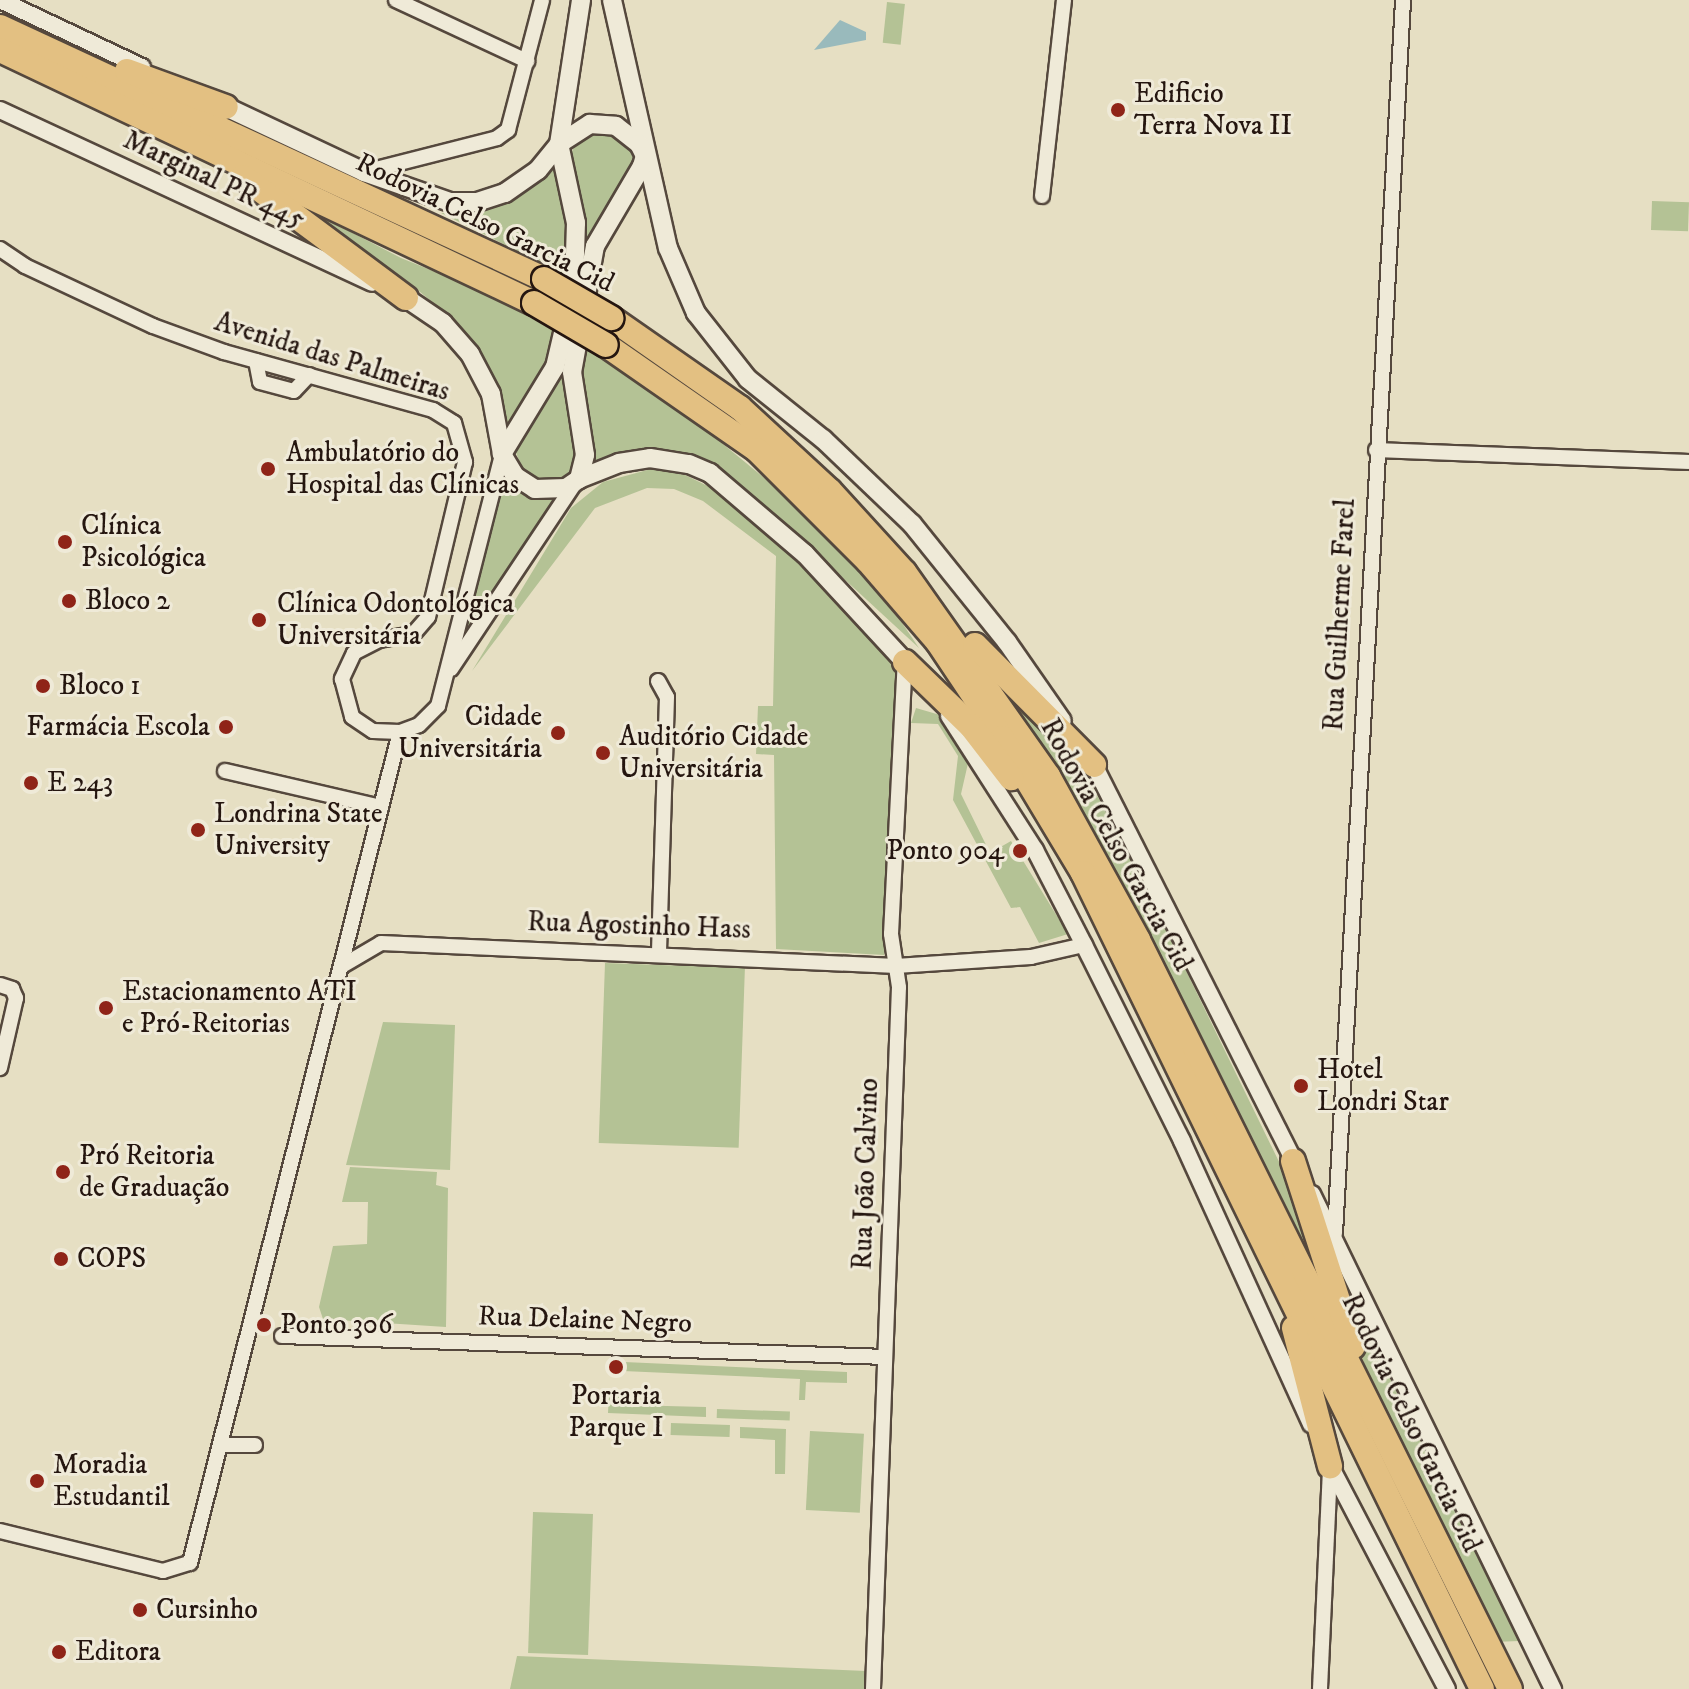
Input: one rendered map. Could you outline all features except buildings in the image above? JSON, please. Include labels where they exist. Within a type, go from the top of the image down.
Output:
[{"type":"highway","points":[[0,27],[226,107]]},
{"type":"highway","name":"Rodovia Celso Garcia Cid","points":[[0,27],[544,279],[611,318],[740,408],[830,491],[904,572],[1048,776],[1138,940],[1510,1689]]},
{"type":"highway","name":"Rodovia Celso Garcia Cid","points":[[0,50],[534,303],[606,345],[757,450],[868,561],[938,642],[1083,873],[1482,1689]]},
{"type":"highway","points":[[188,139],[406,298]]},
{"type":"highway","points":[[904,572],[1053,730],[1094,765]]},
{"type":"highway","points":[[905,662],[971,726],[1083,873]]},
{"type":"highway","points":[[1293,1161],[1364,1396]]},
{"type":"highway","points":[[1281,1279],[1330,1466]]},
{"type":"main road","points":[[502,454],[555,367],[566,330],[578,255],[559,144],[581,0]]},
{"type":"main road","name":"Rodovia Celso Garcia Cid","points":[[612,0],[645,156],[675,269],[724,354],[912,524],[1007,642],[1094,765]]},
{"type":"main road","points":[[226,107],[364,172],[431,198],[477,202],[527,179],[559,144],[584,126],[609,124],[628,132],[645,156],[595,246],[572,372],[573,402],[585,448],[579,479]]},
{"type":"main road","points":[[406,298],[443,323],[470,354],[491,394],[502,454],[515,476],[535,489],[560,490],[619,463],[650,458],[689,464],[710,473],[805,554],[905,662]]},
{"type":"street","points":[[0,0],[226,107]]},
{"type":"street","points":[[396,0],[527,61]]},
{"type":"street","points":[[364,172],[497,138],[508,130],[542,0]]},
{"type":"street","points":[[1042,196],[1064,0]]},
{"type":"street","name":"Rua Guilherme Farel","points":[[1335,1233],[1403,0]]},
{"type":"street","name":"Marginal PR 445","points":[[0,110],[406,298]]},
{"type":"street","name":"Avenida das Palmeiras","points":[[0,249],[25,266],[153,326],[256,361],[260,382],[294,391],[309,375],[433,410],[454,423],[463,441],[463,471],[428,617],[413,634],[379,640],[354,653],[342,679],[352,717],[373,731],[400,732]]},
{"type":"street","points":[[1376,450],[1689,462]]},
{"type":"street","points":[[0,1531],[163,1571],[184,1567],[194,1551],[400,732],[419,725],[438,706],[502,454]]},
{"type":"street","points":[[446,675],[579,479]]},
{"type":"street","points":[[905,662],[983,765],[1084,945],[1182,1141],[1330,1466],[1447,1689]]},
{"type":"street","name":"Rua João Calvino","points":[[873,1689],[896,966],[891,934],[905,662]]},
{"type":"street","points":[[658,681],[667,697],[659,953]]},
{"type":"street","name":"Rodovia Celso Garcia Cid","points":[[1094,765],[1293,1161],[1335,1233],[1553,1689]]},
{"type":"street","points":[[225,771],[381,807]]},
{"type":"street","name":"Rua Agostinho Hass","points":[[342,966],[381,943],[659,953],[896,966],[1031,957],[1084,945]]},
{"type":"street","points":[[0,985],[12,989],[16,998],[0,1068]]},
{"type":"street","name":"Rua Delaine Negro","points":[[282,1336],[885,1357]]},
{"type":"street","points":[[222,1445],[255,1445]]},
{"type":"street","points":[[1320,1689],[1330,1466]]},
{"type":"green space","points":[[887,2],[905,4],[901,45],[883,43]]},
{"type":"green space","points":[[593,132],[608,132],[628,144],[635,163],[629,181],[585,248],[570,156],[576,143]]},
{"type":"green space","points":[[554,168],[568,213],[570,277],[441,213],[477,213],[505,203]]},
{"type":"green space","points":[[1652,201],[1689,202],[1688,231],[1651,230]]},
{"type":"green space","points":[[322,217],[401,258],[480,290],[558,333],[553,353],[510,422],[505,423],[482,355],[459,325],[406,280],[320,223]]},
{"type":"green space","points":[[585,348],[678,407],[803,510],[873,580],[919,648],[765,506],[711,465],[679,453],[648,450],[592,465],[580,366]]},
{"type":"green space","points":[[562,370],[578,447],[574,469],[555,482],[539,482],[524,474],[514,447]]},
{"type":"green space","points":[[651,469],[685,475],[718,491],[787,550],[899,666],[884,955],[776,949],[774,755],[756,754],[758,706],[773,706],[776,556],[703,501],[674,489],[647,488],[595,508],[472,671],[571,508],[603,482]]},
{"type":"green space","points":[[503,477],[557,497],[460,640],[493,519]]},
{"type":"green space","points":[[1007,693],[1077,763],[1115,825],[1302,1209],[1345,1333],[1050,760]]},
{"type":"green space","points":[[916,708],[940,715],[969,759],[961,794],[990,853],[1011,841],[1068,934],[1039,943],[1020,907],[1011,908],[953,800],[958,756],[938,724],[911,723]]},
{"type":"green space","points":[[605,963],[745,968],[739,1148],[599,1143]]},
{"type":"green space","points":[[383,1022],[455,1025],[450,1170],[346,1165]]},
{"type":"green space","points":[[350,1167],[437,1172],[436,1185],[448,1188],[446,1327],[323,1319],[319,1307],[333,1246],[367,1244],[368,1202],[342,1202]]},
{"type":"green space","points":[[1356,1309],[1519,1641],[1494,1642],[1374,1393],[1360,1351]]},
{"type":"green space","points":[[624,1362],[847,1372],[847,1383],[806,1382],[805,1400],[799,1400],[800,1379],[623,1371]]},
{"type":"green space","points":[[609,1393],[627,1394],[627,1405],[706,1407],[706,1417],[608,1413]]},
{"type":"green space","points":[[717,1409],[790,1412],[790,1421],[717,1418]]},
{"type":"green space","points":[[671,1423],[730,1425],[730,1437],[671,1435]]},
{"type":"green space","points":[[740,1427],[786,1429],[785,1474],[775,1474],[775,1440],[740,1438]]},
{"type":"green space","points":[[810,1431],[864,1434],[860,1513],[806,1510]]},
{"type":"green space","points":[[533,1512],[593,1514],[588,1655],[528,1653]]},
{"type":"green space","points":[[517,1656],[866,1671],[865,1689],[510,1689]]},
{"type":"water","points":[[840,20],[866,32],[866,40],[814,50]]},
{"type":"place","name":"Edificio Terra Nova II","points":[[1118,110]]},
{"type":"place","name":"Ambulatório do Hospital das Clínicas","points":[[268,469]]},
{"type":"place","name":"Clínica Psicológica","points":[[65,542]]},
{"type":"place","name":"Bloco 2","points":[[69,601]]},
{"type":"place","name":"Clínica Odontológica Universitária","points":[[259,620]]},
{"type":"place","name":"Bloco 1","points":[[43,686]]},
{"type":"place","name":"Farmácia Escola","points":[[226,727]]},
{"type":"place","name":"Cidade Universitária","points":[[558,733]]},
{"type":"place","name":"Auditório Cidade Universitária","points":[[603,753]]},
{"type":"place","name":"E 243","points":[[31,783]]},
{"type":"place","name":"Londrina State University","points":[[198,830]]},
{"type":"place","name":"Ponto 904","points":[[1020,851]]},
{"type":"place","name":"Estacionamento ATI e Pró-Reitorias","points":[[106,1008]]},
{"type":"place","name":"Hotel Londri Star","points":[[1301,1086]]},
{"type":"place","name":"Pró Reitoria de Graduação","points":[[63,1172]]},
{"type":"place","name":"COPS","points":[[61,1259]]},
{"type":"place","name":"Ponto 306","points":[[264,1325]]},
{"type":"place","name":"Portaria Parque I","points":[[616,1367]]},
{"type":"place","name":"Moradia Estudantil","points":[[37,1481]]},
{"type":"place","name":"Cursinho","points":[[140,1610]]},
{"type":"place","name":"Editora","points":[[59,1652]]}]
